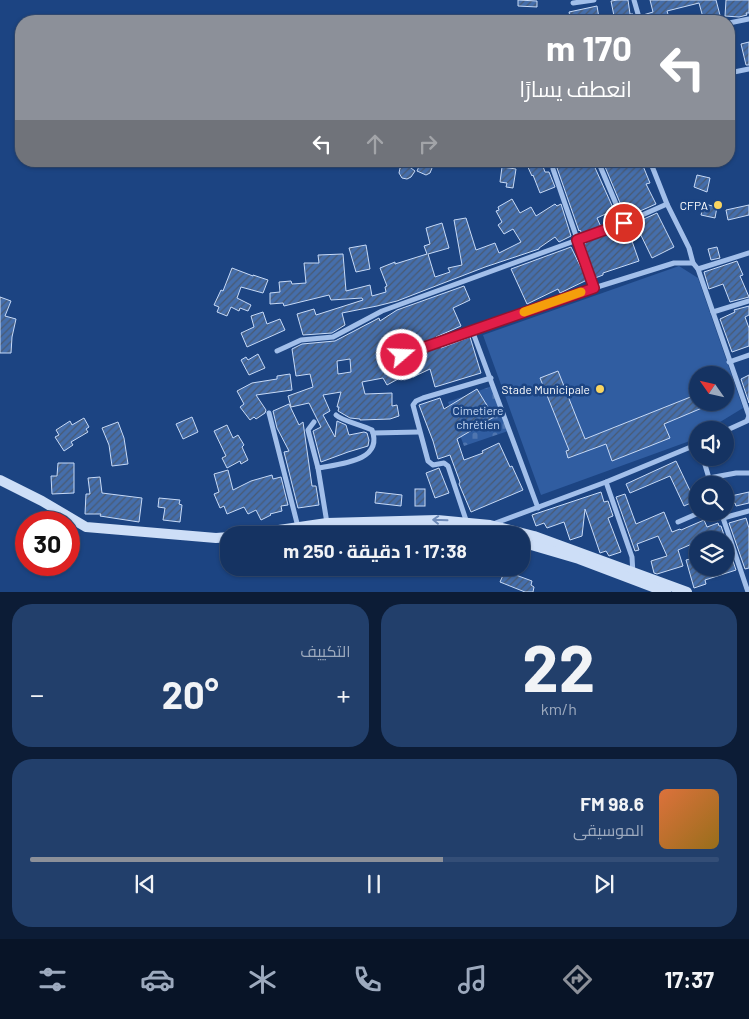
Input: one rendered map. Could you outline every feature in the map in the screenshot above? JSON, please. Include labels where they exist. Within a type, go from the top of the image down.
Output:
[{"type":"main road","points":[[0,480],[42,501],[86,527],[220,538]]},
{"type":"main road","points":[[305,526],[327,523],[437,520],[477,526]]},
{"type":"main road","points":[[530,535],[633,575],[666,592]]},
{"type":"main road","points":[[530,545],[687,592]]},
{"type":"street","points":[[573,3],[594,0]]},
{"type":"street","points":[[634,0],[638,15]]},
{"type":"street","points":[[735,22],[749,19]]},
{"type":"street","points":[[735,72],[749,69]]},
{"type":"street","points":[[601,167],[624,223]]},
{"type":"street","points":[[653,167],[689,248],[693,264],[698,269],[748,418],[749,428]]},
{"type":"street","points":[[553,169],[594,288]]},
{"type":"street","points":[[277,351],[301,340],[332,337],[382,311],[624,223],[668,204]]},
{"type":"street","points":[[698,269],[749,253]]},
{"type":"street","points":[[402,355],[594,288],[674,263],[693,264]]},
{"type":"street","points":[[713,312],[749,301]]},
{"type":"street","points":[[472,330],[538,508]]},
{"type":"street","points":[[729,362],[749,355]]},
{"type":"street","points":[[467,523],[448,466],[444,463],[432,465],[428,461],[413,405],[416,401],[491,378]]},
{"type":"street","points":[[270,413],[298,526]]},
{"type":"street","points":[[318,468],[348,462],[369,454],[372,444],[372,430],[339,418],[336,415]]},
{"type":"street","points":[[734,426],[748,418]]},
{"type":"street","points":[[314,422],[308,430],[318,468],[327,523]]},
{"type":"street","points":[[373,433],[419,432]]},
{"type":"street","points":[[499,526],[538,508],[689,448]]},
{"type":"street","points":[[722,476],[749,473]]},
{"type":"street","points":[[606,482],[632,557],[633,575]]},
{"type":"street","points":[[734,513],[749,510]]},
{"type":"street","points":[[678,522],[689,517]]},
{"type":"street","points":[[724,521],[748,592]]},
{"type":"green space","name":"Stade Municipale","points":[[679,266],[698,278],[728,366],[689,366],[689,411],[734,411],[734,382],[743,408],[722,421],[689,421],[689,441],[687,442],[541,495],[483,335]]},
{"type":"green space","name":"Cimetiere chrétien","points":[[492,386],[508,431],[464,446],[448,402]]},
{"type":"building","points":[[518,0],[537,1],[537,7],[518,6]]},
{"type":"building","points":[[628,0],[630,14],[633,15],[614,15],[611,1]]},
{"type":"building","points":[[650,0],[716,0],[720,15],[702,15],[699,3],[667,11],[668,15],[643,15],[653,12]]},
{"type":"building","points":[[726,0],[749,0],[749,13],[746,13],[747,15],[739,17],[725,15]]},
{"type":"building","points":[[597,6],[598,15],[570,15],[569,12]]},
{"type":"building","points":[[749,42],[749,65],[746,65],[741,44]]},
{"type":"building","points":[[410,167],[415,171],[411,177],[407,179],[402,178],[399,173],[400,168]]},
{"type":"building","points":[[419,167],[432,168],[430,173],[426,175],[417,171]]},
{"type":"building","points":[[502,167],[516,169],[513,188],[506,187],[507,183],[500,182]]},
{"type":"building","points":[[528,167],[543,167],[545,172],[549,172],[555,187],[540,193]]},
{"type":"building","points":[[595,167],[614,210],[597,218],[601,227],[582,234],[579,231],[557,168]]},
{"type":"building","points":[[605,167],[643,167],[650,183],[646,184],[656,204],[631,215],[628,208],[623,210]]},
{"type":"building","points":[[697,175],[710,178],[707,192],[694,187]]},
{"type":"building","points":[[512,199],[520,213],[531,207],[536,216],[555,204],[557,206],[561,204],[571,236],[559,242],[555,237],[539,249],[485,267],[397,301],[342,313],[345,325],[332,333],[303,335],[297,314],[314,309],[316,315],[363,300],[362,298],[331,300],[329,295],[284,306],[283,303],[270,304],[270,293],[280,292],[279,282],[291,281],[292,284],[306,283],[304,263],[319,263],[318,255],[343,254],[346,291],[370,285],[372,296],[386,292],[385,287],[387,286],[380,268],[427,254],[424,246],[430,244],[426,228],[442,223],[449,248],[428,254],[435,277],[450,272],[448,268],[462,265],[454,220],[466,218],[476,250],[495,243],[499,253],[521,242],[513,229],[504,234],[498,225],[502,222],[496,211],[499,210],[498,207]]},
{"type":"building","points":[[704,204],[717,207],[715,218],[701,215]]},
{"type":"building","points":[[749,205],[749,215],[728,220],[726,210]]},
{"type":"building","points":[[657,213],[674,247],[652,258],[635,223]]},
{"type":"building","points":[[627,227],[639,261],[603,273],[603,275],[595,278],[585,242]]},
{"type":"building","points":[[366,245],[370,269],[356,272],[349,248]]},
{"type":"building","points":[[571,247],[587,280],[560,293],[558,289],[527,304],[511,269]]},
{"type":"building","points":[[717,247],[720,258],[711,260],[708,249]]},
{"type":"building","points":[[737,261],[743,275],[740,276],[749,297],[730,302],[723,284],[709,289],[704,272]]},
{"type":"building","points":[[232,268],[268,280],[263,293],[241,287],[237,298],[251,305],[248,311],[240,308],[239,311],[231,307],[227,316],[217,312],[219,307],[214,305],[221,290],[223,291]]},
{"type":"building","points":[[464,286],[470,300],[453,308],[461,326],[437,338],[405,349],[402,343],[390,349],[397,364],[408,357],[441,346],[441,348],[470,337],[481,373],[435,387],[430,369],[413,377],[411,372],[387,385],[383,378],[362,382],[365,394],[392,393],[392,406],[397,405],[399,416],[390,419],[360,420],[350,418],[338,411],[339,407],[337,407],[341,392],[323,395],[330,411],[323,415],[335,437],[337,421],[346,425],[349,435],[364,432],[367,433],[369,440],[368,446],[321,462],[313,431],[321,427],[309,403],[291,407],[288,396],[313,387],[310,374],[296,376],[292,349],[302,344],[335,341],[379,318],[380,321],[397,310]],"holes":[[[350,359],[351,372],[338,374],[337,361]]]},
{"type":"building","points":[[0,297],[11,301],[5,316],[16,319],[11,353],[0,353]]},
{"type":"building","points":[[749,306],[749,315],[745,317],[749,328],[749,346],[732,352],[720,319],[735,312],[734,310]]},
{"type":"building","points":[[263,312],[267,324],[280,319],[285,330],[247,347],[241,333],[254,327],[251,316]]},
{"type":"building","points":[[258,354],[265,368],[249,375],[241,360],[246,357],[248,360]]},
{"type":"building","points":[[558,371],[585,439],[689,398],[689,411],[695,411],[664,424],[670,438],[612,461],[606,444],[568,458],[566,451],[569,450],[540,378]]},
{"type":"building","points":[[290,374],[292,390],[256,395],[266,410],[265,413],[256,419],[254,417],[250,420],[240,407],[244,404],[237,391],[252,383],[277,379],[277,376]]},
{"type":"building","points":[[749,375],[749,403],[741,379]]},
{"type":"building","points":[[477,389],[494,417],[457,439],[464,460],[483,453],[482,451],[499,443],[523,490],[471,512],[459,484],[460,482],[450,455],[438,459],[419,405],[440,398],[444,409]]},
{"type":"building","points":[[289,404],[299,425],[303,422],[312,486],[316,486],[319,505],[298,508],[284,452],[289,451],[277,428],[273,411]]},
{"type":"building","points":[[192,417],[198,432],[183,439],[176,424]]},
{"type":"building","points":[[84,418],[89,427],[86,429],[88,432],[71,442],[73,445],[64,451],[55,437],[59,435],[56,430],[70,421],[72,425]]},
{"type":"building","points":[[118,422],[124,438],[128,464],[112,466],[109,445],[102,428]]},
{"type":"building","points":[[227,425],[233,438],[238,435],[244,445],[242,447],[248,460],[241,464],[240,461],[227,468],[222,458],[226,456],[214,431]]},
{"type":"building","points":[[676,461],[689,488],[689,504],[684,506],[670,476],[630,493],[626,484]]},
{"type":"building","points":[[58,463],[74,463],[74,493],[52,494],[51,476],[57,476]]},
{"type":"building","points":[[439,468],[449,493],[435,498],[426,473]]},
{"type":"building","points":[[228,470],[233,490],[251,481],[272,475],[273,479],[281,477],[288,505],[281,506],[282,511],[270,514],[261,520],[256,510],[248,514],[244,507],[227,514],[224,506],[220,508],[214,494],[219,492],[214,474]]},
{"type":"building","points":[[100,477],[102,493],[142,498],[139,522],[100,516],[101,514],[85,514],[86,494],[90,494],[88,478]]},
{"type":"building","points":[[415,489],[425,489],[425,506],[415,506]]},
{"type":"building","points":[[376,492],[402,495],[401,506],[375,503]]},
{"type":"building","points":[[601,492],[604,502],[608,501],[613,516],[608,518],[621,552],[609,556],[606,551],[600,553],[585,509],[582,536],[570,540],[564,522],[547,528],[544,523],[536,526],[532,515]]},
{"type":"building","points":[[749,492],[749,503],[736,506],[734,495]]},
{"type":"building","points":[[625,494],[636,524],[664,512],[672,532],[702,521],[704,521],[707,527],[718,523],[723,531],[689,531],[689,545],[678,550],[683,566],[657,574],[654,573],[651,561],[667,556],[658,536],[637,544],[639,550],[635,551],[616,497]]},
{"type":"building","points":[[159,498],[180,500],[179,504],[182,505],[180,522],[163,520],[165,508],[158,507]]},
{"type":"building","points":[[746,518],[749,528],[749,568],[745,569],[734,537],[734,531],[732,531],[729,523]]},
{"type":"building","points":[[689,559],[689,570],[686,560]]},
{"type":"building","points":[[503,576],[518,576],[532,581],[533,592],[525,592],[500,582]]},
{"type":"building","points":[[691,576],[717,576],[705,580],[706,584],[694,588]]},
{"type":"slow traffic","points":[[524,312],[581,292]]},
{"type":"place","name":"CFPA","points":[[718,205]]},
{"type":"place","name":"Stade Municipale","points":[[600,389]]},
{"type":"route","points":[[402,355],[594,288],[577,240],[624,223]]}]
